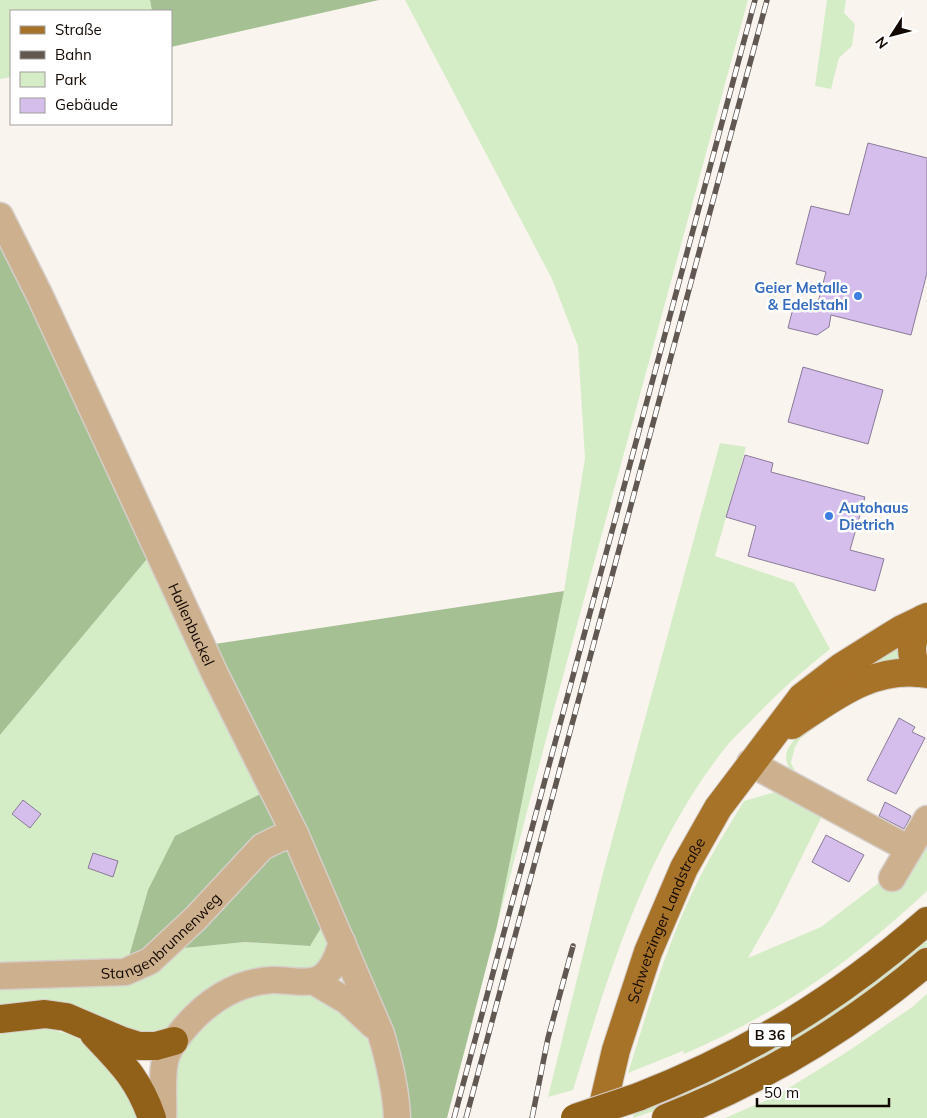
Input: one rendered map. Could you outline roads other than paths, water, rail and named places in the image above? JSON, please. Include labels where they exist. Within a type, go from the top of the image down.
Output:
[{"type":"highway","name":"B 36","points":[[575,1118],[680,1081],[727,1059],[807,1013],[849,985],[927,921]]},
{"type":"highway","name":"B 36","points":[[666,1118],[706,1102],[764,1074],[830,1035],[898,987],[927,962]]},
{"type":"highway","points":[[0,1019],[44,1014],[66,1017],[139,1046],[151,1046],[174,1041]]},
{"type":"highway","points":[[88,1027],[129,1071],[144,1097],[152,1118]]},
{"type":"main road","points":[[923,673],[912,658],[911,644],[925,618]]},
{"type":"main road","name":"Schwetzinger Landstraße","points":[[600,1118],[616,1050],[648,952],[684,868],[718,808],[802,696],[884,640],[925,618]]},
{"type":"main road","name":"Schwetzinger Landstraße","points":[[770,740],[848,688],[886,674],[923,673]]},
{"type":"street","name":"Hallenbuckel","points":[[0,216],[44,305],[215,674],[295,834],[381,1034],[390,1063],[396,1098],[397,1118]]},
{"type":"street","points":[[750,763],[909,850]]},
{"type":"street","points":[[892,878],[927,820]]},
{"type":"street","name":"Stangenbrunnenweg","points":[[0,976],[125,972],[150,961],[196,918],[262,847],[278,839],[295,834]]},
{"type":"street","points":[[163,1118],[162,1080],[165,1058],[174,1041],[194,1016],[207,1004],[240,986],[272,980],[313,981],[322,977],[331,968],[342,942]]},
{"type":"street","name":"Hallenbuckel","points":[[313,981],[347,1001],[381,1034]]},
{"type":"railway","points":[[454,1118],[755,0]]},
{"type":"railway","points":[[466,1118],[767,0]]},
{"type":"railway","points":[[532,1118],[548,1038],[573,946]]},
{"type":"place","name":"Geier Metalle & Edelstahl","points":[[858,296]]},
{"type":"place","name":"Autohaus Dietrich","points":[[829,516]]}]
